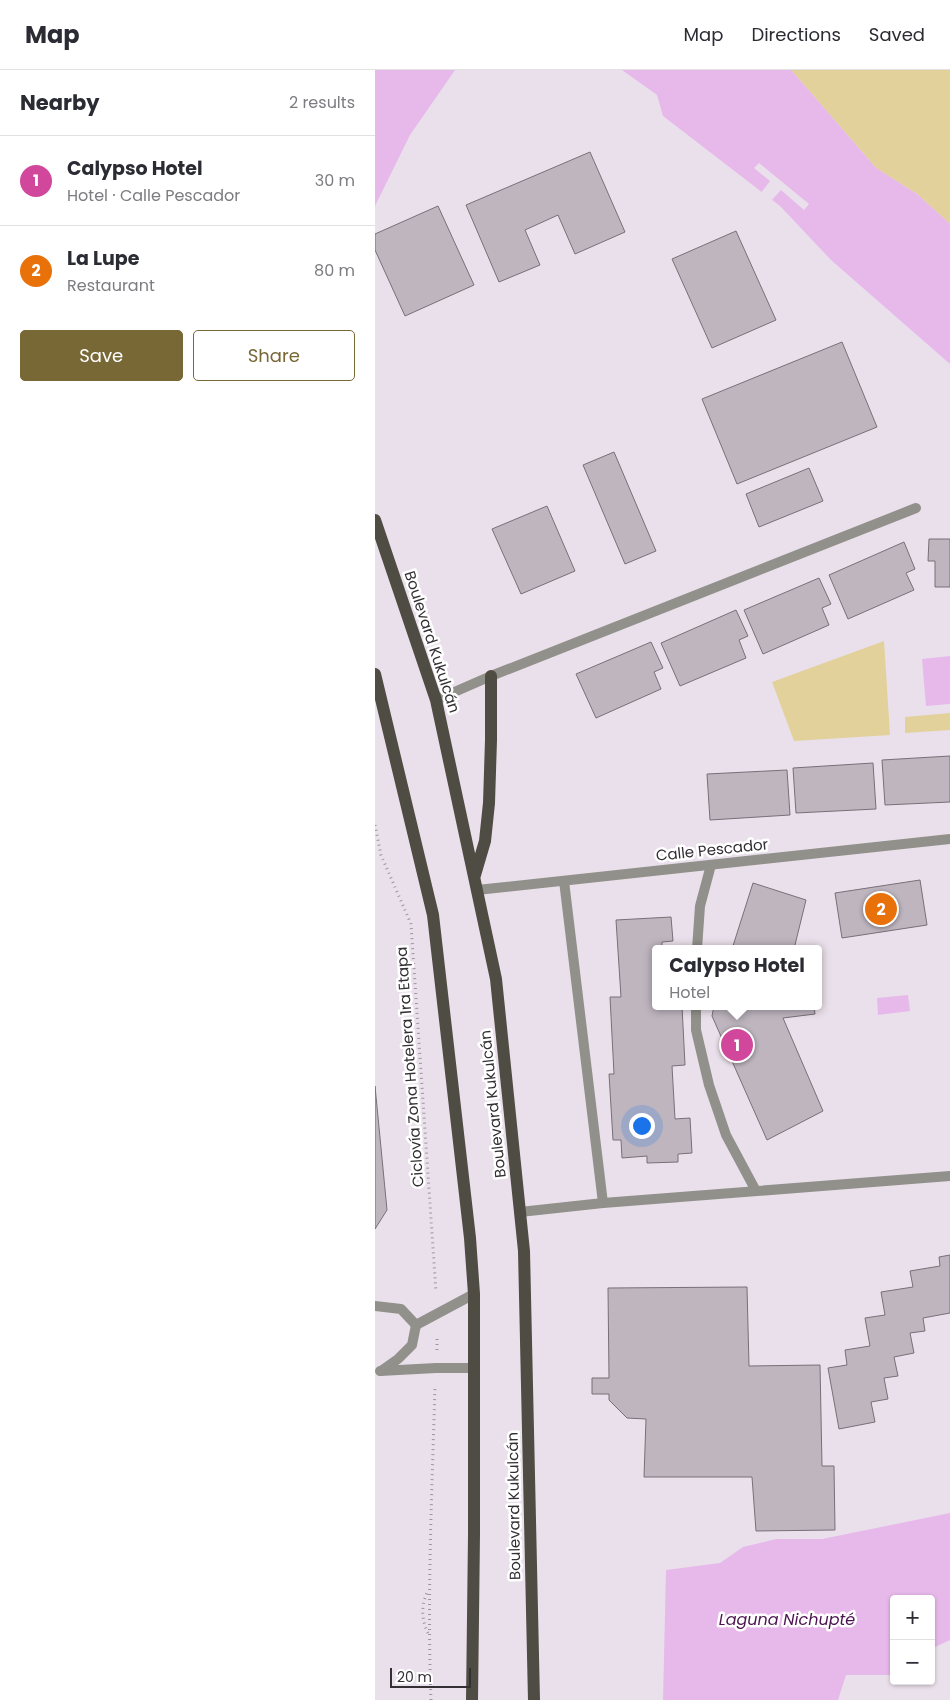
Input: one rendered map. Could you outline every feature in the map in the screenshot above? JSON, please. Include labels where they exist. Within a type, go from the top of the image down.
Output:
[{"type":"main road","name":"Boulevard Kukulcán","points":[[375,520],[437,700],[496,979],[524,1251],[533,1700]]},
{"type":"main road","points":[[375,674],[433,915],[469,1229],[474,1294],[472,1700]]},
{"type":"main road","points":[[475,877],[485,841],[489,803],[491,676]]},
{"type":"street","points":[[437,700],[491,676],[916,508]]},
{"type":"street","name":"Calle Pescador","points":[[477,890],[950,839]]},
{"type":"street","points":[[697,945],[700,906],[711,865]]},
{"type":"street","points":[[564,881],[603,1203]]},
{"type":"street","points":[[696,1010],[696,1030],[709,1085],[726,1135],[756,1191]]},
{"type":"street","points":[[520,1212],[603,1203],[950,1176]]},
{"type":"street","points":[[416,1325],[474,1294]]},
{"type":"street","points":[[375,1306],[401,1309],[416,1325]]},
{"type":"street","points":[[378,1372],[398,1359],[412,1345],[416,1325]]},
{"type":"street","points":[[378,1372],[436,1368],[474,1368]]},
{"type":"path","name":"Ciclovía Zona Hotelera 1ra Etapa","points":[[375,825],[381,855],[411,924],[438,1314],[428,1634],[431,1700]]},
{"type":"shaded area","points":[[791,70],[950,70],[950,224],[917,194],[876,168]]},
{"type":"shaded area","points":[[884,641],[890,735],[794,741],[772,682]]},
{"type":"shaded area","points":[[950,713],[950,730],[905,733],[905,717]]},
{"type":"water","points":[[375,70],[455,70],[410,135],[375,206]]},
{"type":"water","points":[[622,70],[791,70],[876,168],[917,194],[950,224],[950,364],[831,260],[780,206],[663,116],[657,95]]},
{"type":"water","points":[[950,656],[950,704],[926,706],[922,659]]},
{"type":"water","points":[[908,995],[910,1011],[878,1015],[877,998]]},
{"type":"water","name":"Laguna Nichupté","points":[[950,1513],[950,1640],[935,1647],[935,1595],[890,1595],[890,1675],[846,1675],[838,1700],[663,1700],[666,1570],[720,1563],[743,1547],[776,1539],[822,1539]]},
{"type":"pier","points":[[759,163],[809,204],[804,210],[781,190],[770,202],[760,194],[770,181],[754,168]]},
{"type":"building","points":[[590,152],[625,232],[575,254],[558,215],[525,230],[540,265],[499,282],[466,205]]},
{"type":"building","points":[[438,206],[474,285],[405,316],[375,250],[375,234]]},
{"type":"building","points":[[736,231],[776,320],[712,348],[672,259]]},
{"type":"building","points":[[842,342],[877,427],[737,484],[702,399]]},
{"type":"building","points":[[614,452],[656,551],[625,564],[583,465]]},
{"type":"building","points":[[809,468],[823,501],[759,527],[746,494]]},
{"type":"building","points":[[547,506],[575,571],[521,594],[492,529]]},
{"type":"building","points":[[929,539],[950,539],[950,587],[935,587],[935,561],[928,561]]},
{"type":"building","points":[[904,542],[915,569],[906,573],[914,590],[848,619],[829,575]]},
{"type":"building","points":[[819,578],[831,604],[822,608],[829,625],[763,654],[744,610]]},
{"type":"building","points":[[736,610],[748,636],[739,640],[746,658],[680,686],[661,643]]},
{"type":"building","points":[[651,642],[663,668],[654,672],[661,689],[596,718],[576,674]]},
{"type":"building","points":[[950,756],[950,802],[885,805],[882,760]]},
{"type":"building","points":[[873,763],[876,809],[796,813],[793,768]]},
{"type":"building","points":[[787,770],[790,815],[710,820],[707,774]]},
{"type":"building","points":[[920,880],[927,925],[842,938],[835,893]]},
{"type":"building","points":[[753,883],[806,900],[795,945],[733,945]]},
{"type":"building","points":[[671,917],[673,941],[662,942],[662,945],[652,945],[652,1010],[682,1010],[685,1065],[672,1066],[675,1119],[690,1118],[692,1153],[678,1154],[678,1162],[647,1163],[647,1156],[622,1158],[621,1140],[613,1140],[609,1074],[614,1074],[610,997],[621,997],[616,920]]},
{"type":"building","points":[[713,1010],[814,1010],[815,1014],[783,1018],[823,1111],[767,1140],[712,1016]]},
{"type":"building","points":[[375,1086],[387,1210],[375,1229]]},
{"type":"building","points":[[950,1255],[950,1313],[923,1318],[925,1331],[910,1333],[914,1353],[894,1357],[898,1376],[884,1378],[888,1399],[871,1402],[875,1422],[839,1429],[828,1368],[847,1365],[845,1350],[870,1346],[865,1318],[885,1315],[881,1292],[913,1287],[910,1271],[940,1266],[939,1257]]},
{"type":"building","points":[[747,1287],[749,1366],[820,1365],[822,1466],[834,1466],[835,1530],[756,1531],[752,1477],[644,1477],[646,1419],[627,1418],[609,1400],[609,1394],[592,1394],[592,1378],[609,1378],[608,1288]]},
{"type":"place","name":"La Lupe","points":[[881,909]]},
{"type":"place","name":"Calypso Hotel","points":[[737,1045]]}]
